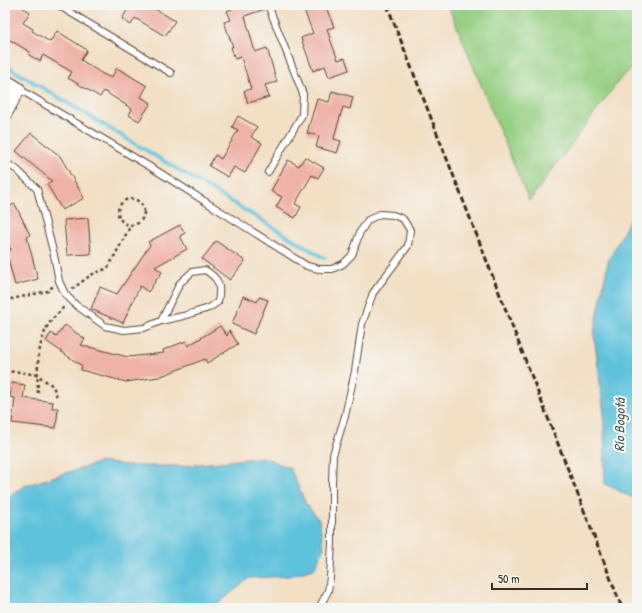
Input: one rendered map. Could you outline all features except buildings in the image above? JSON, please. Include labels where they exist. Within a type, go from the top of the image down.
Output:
[{"type":"street","points":[[5,115],[10,85]]},
{"type":"lane","points":[[58,5],[171,73]]},
{"type":"lane","points":[[268,5],[303,94],[302,115],[268,172]]},
{"type":"lane","points":[[10,85],[152,167],[307,266],[319,269],[332,269],[344,264],[352,255],[360,232],[368,220],[380,214],[393,215],[403,220],[410,230],[408,246],[373,293],[362,324],[345,416],[333,456],[330,578],[328,590],[319,608]]},
{"type":"lane","points":[[5,163],[16,169],[37,189],[59,281],[65,294],[76,305],[105,326],[124,330],[144,328],[161,321],[209,308],[218,302],[220,292],[219,282],[212,274],[205,270],[192,272],[180,283],[161,321]]},
{"type":"path","points":[[65,294],[91,275],[108,268],[131,225],[140,222],[144,214],[142,205],[131,199],[123,201],[118,207],[117,211],[122,223],[131,225]]},
{"type":"path","points":[[5,296],[12,299],[48,291],[59,281]]},
{"type":"path","points":[[38,393],[37,375],[39,349],[47,326],[63,308],[76,305]]},
{"type":"path","points":[[5,374],[14,371],[37,375],[53,386],[56,397]]},
{"type":"green space","points":[[448,5],[637,5],[637,66],[623,75],[529,201]]},
{"type":"water","name":"Río Bogotá","points":[[637,205],[637,500],[605,484],[604,414],[594,334],[608,262]]},
{"type":"water","points":[[263,457],[290,468],[306,504],[319,520],[324,548],[314,569],[288,576],[249,578],[213,608],[5,608],[5,499],[24,486],[101,462],[132,466],[183,466]]},
{"type":"waterway","points":[[5,65],[324,258]]},
{"type":"railway","points":[[387,5],[622,608]]}]
